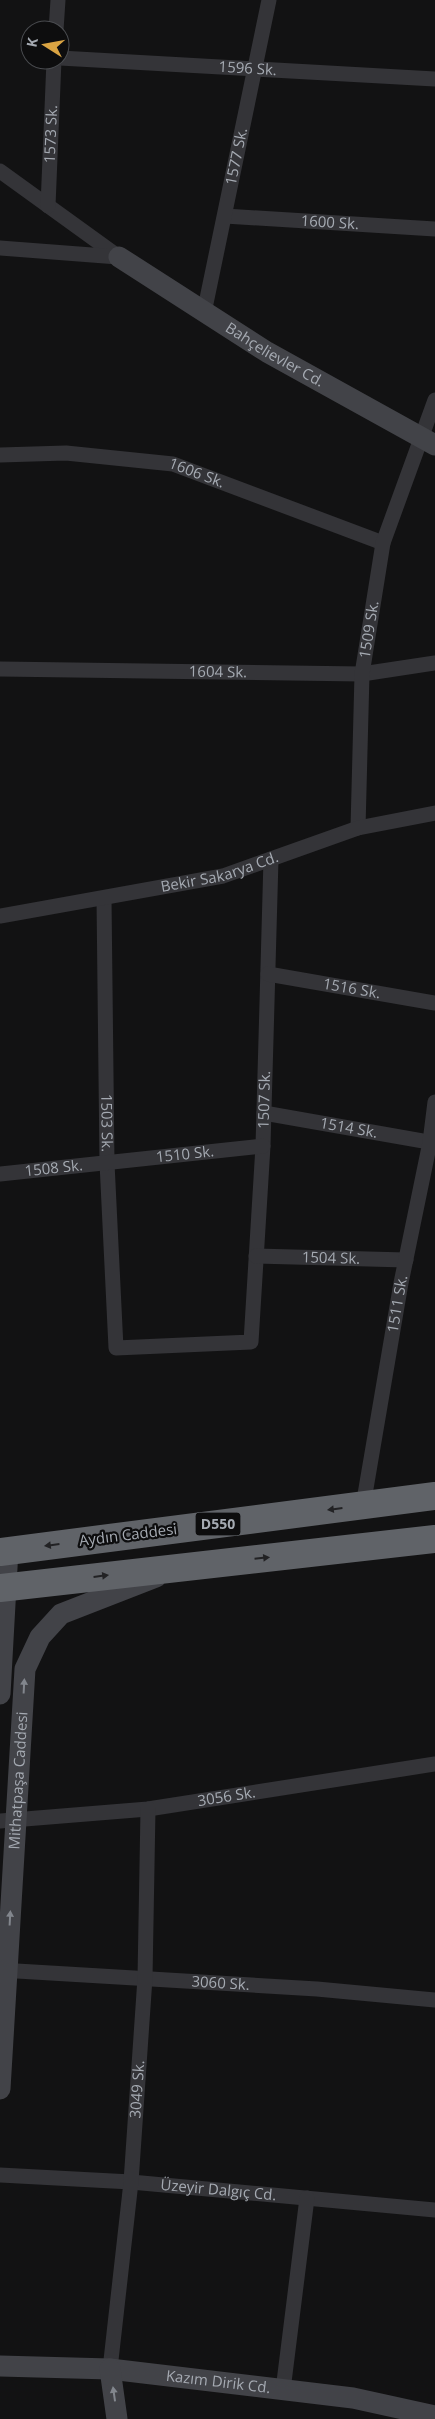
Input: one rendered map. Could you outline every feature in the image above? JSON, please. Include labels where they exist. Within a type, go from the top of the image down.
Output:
[{"type":"highway","name":"Aydın Caddesi","points":[[4,1551],[435,1496]]},
{"type":"highway","points":[[3,1587],[435,1539]]},
{"type":"main road","name":"Bahçelievler Cd.","points":[[119,257],[267,352],[429,442]]},
{"type":"main road","name":"Mithatpaşa Caddesi","points":[[0,1694],[4,1551]]},
{"type":"main road","name":"Mithatpaşa Caddesi","points":[[0,2089],[8,1821],[25,1669],[40,1637],[61,1614],[181,1567]]},
{"type":"main road","name":"Kazım Dirik Cd.","points":[[0,2366],[110,2369],[353,2398],[435,2416]]},
{"type":"main road","points":[[110,2369],[117,2419]]},
{"type":"street","points":[[57,20],[58,0]]},
{"type":"street","name":"1577 Sk.","points":[[204,313],[270,0]]},
{"type":"street","name":"1596 Sk.","points":[[70,59],[435,79]]},
{"type":"street","name":"1573 Sk.","points":[[48,206],[54,70]]},
{"type":"street","points":[[0,171],[119,257]]},
{"type":"street","name":"1600 Sk.","points":[[225,216],[435,229]]},
{"type":"street","points":[[0,248],[119,257]]},
{"type":"street","name":"1509 Sk.","points":[[358,828],[362,674],[383,543],[429,442],[435,400]]},
{"type":"street","name":"1606 Sk.","points":[[0,455],[66,453],[173,464],[383,543]]},
{"type":"street","name":"1604 Sk.","points":[[0,669],[362,674],[435,663]]},
{"type":"street","name":"Bekir Sakarya Cd.","points":[[0,916],[222,876],[358,828],[435,813]]},
{"type":"street","name":"1507 Sk.","points":[[251,1342],[263,1146],[272,859]]},
{"type":"street","name":"1503 Sk.","points":[[104,898],[107,1163],[116,1348],[251,1342]]},
{"type":"street","name":"1516 Sk.","points":[[268,974],[435,1003]]},
{"type":"street","name":"1511 Sk.","points":[[363,1506],[406,1260],[432,1143],[435,1102]]},
{"type":"street","name":"1514 Sk.","points":[[264,1113],[432,1143]]},
{"type":"street","name":"1510 Sk.","points":[[107,1163],[263,1146]]},
{"type":"street","name":"1508 Sk.","points":[[0,1174],[107,1163]]},
{"type":"street","name":"1504 Sk.","points":[[256,1256],[406,1260]]},
{"type":"street","name":"3056 Sk.","points":[[8,1821],[148,1809],[435,1764]]},
{"type":"street","name":"3049 Sk.","points":[[110,2369],[131,2182],[145,1978],[148,1809]]},
{"type":"street","name":"3060 Sk.","points":[[4,1970],[317,1989],[435,2000]]},
{"type":"street","name":"Üzeyir Dalgıç Cd.","points":[[0,2176],[131,2182],[435,2210]]},
{"type":"street","points":[[283,2390],[307,2198]]}]
